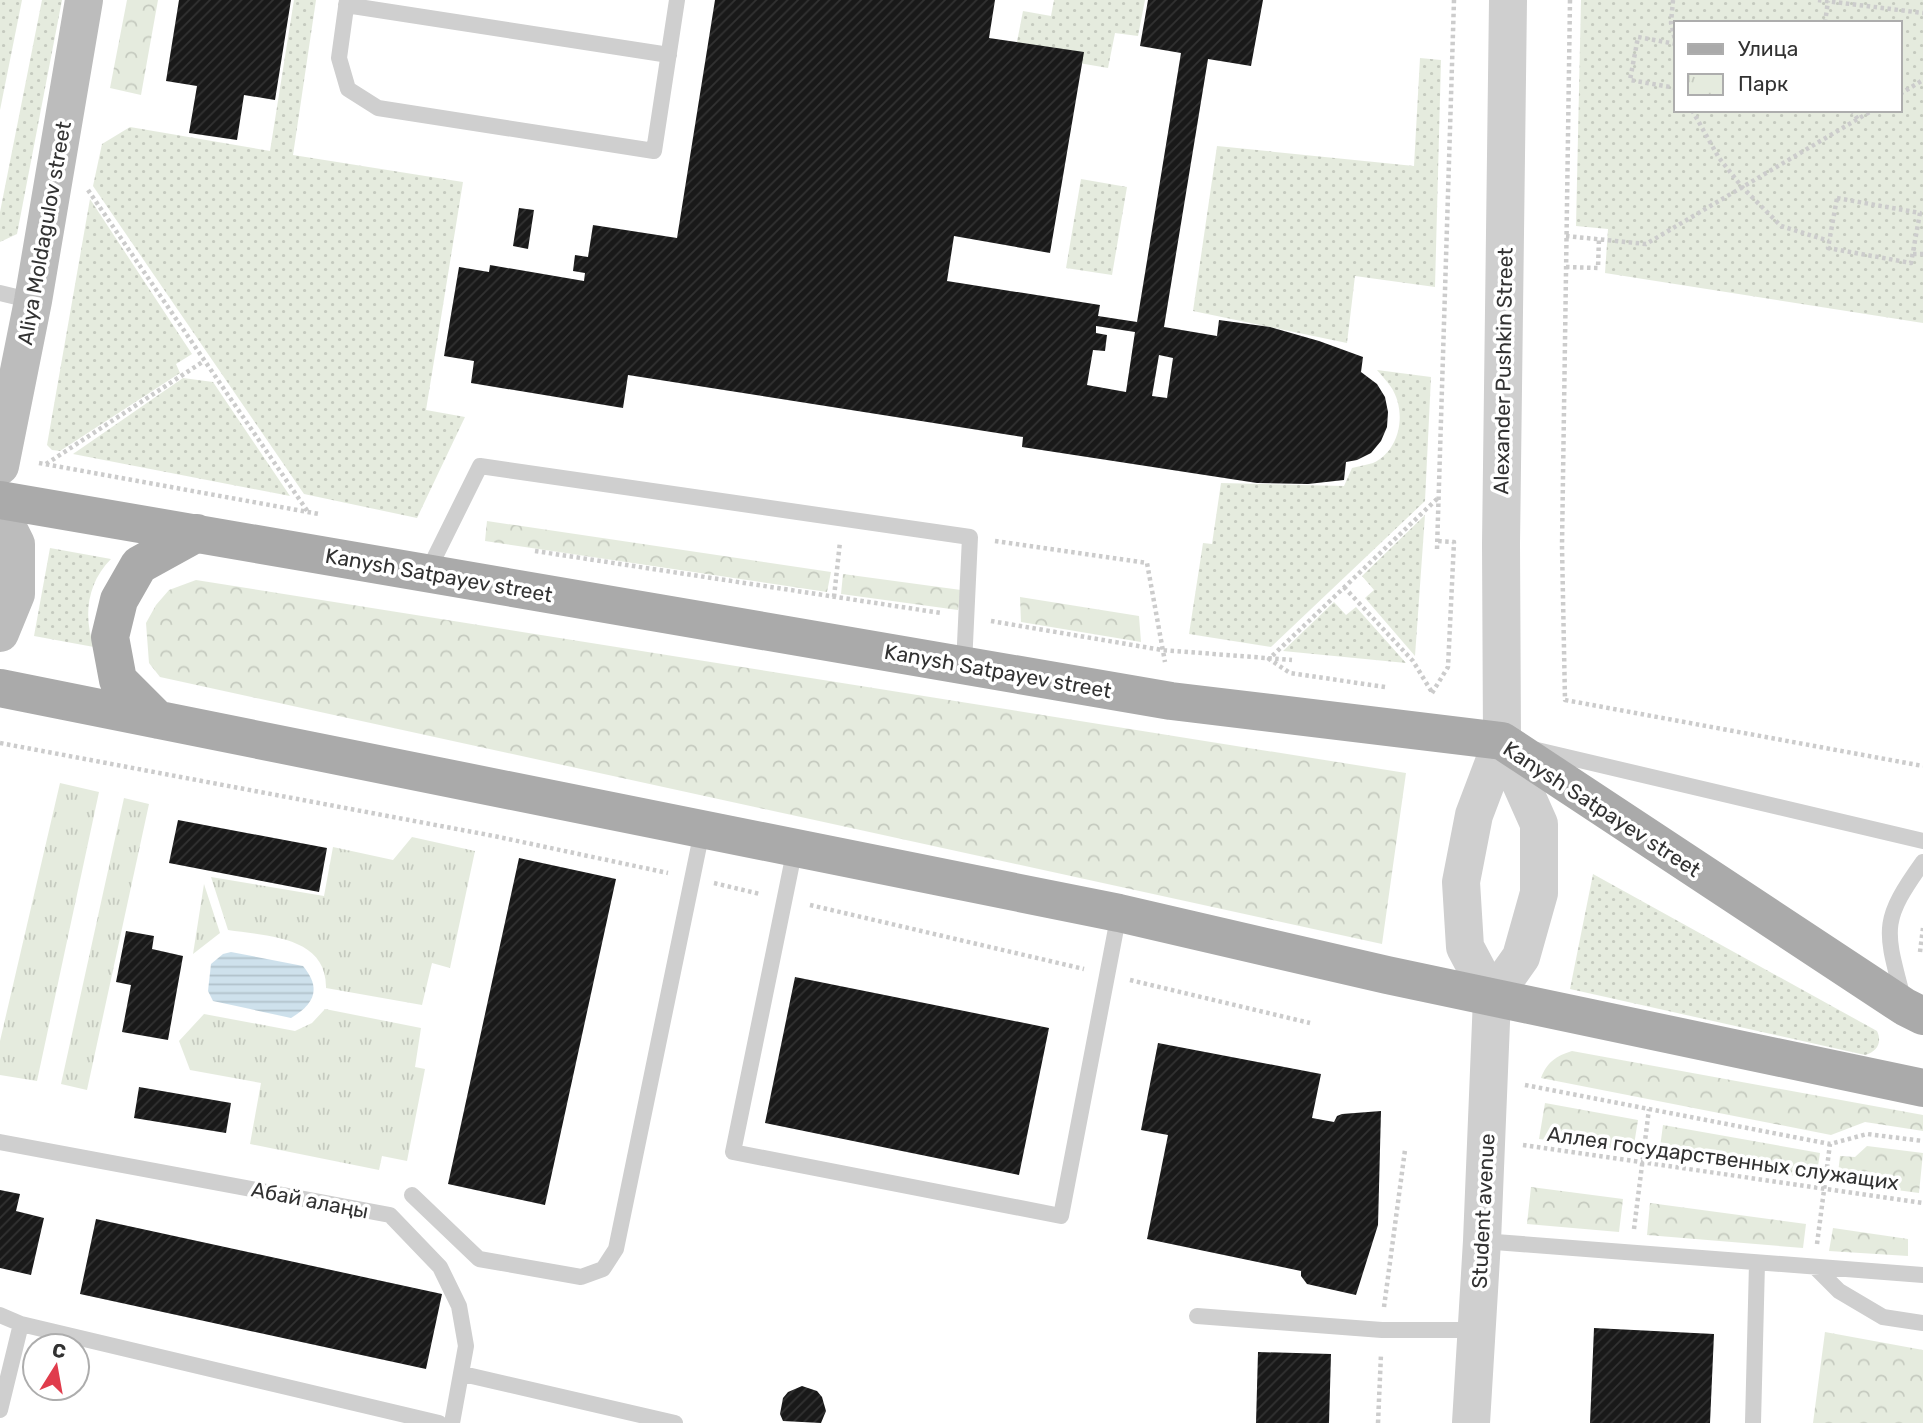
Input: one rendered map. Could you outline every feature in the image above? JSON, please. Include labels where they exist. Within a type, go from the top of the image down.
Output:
[{"type":"main road","name":"Aliya Moldagulov street","points":[[18,464],[17,297],[85,0]]},
{"type":"main road","name":"Kanysh Satpayev street","points":[[0,500],[1171,701],[1502,741],[1914,1012]]},
{"type":"main road","points":[[0,512],[16,544],[16,594],[0,633]]},
{"type":"main road","points":[[158,720],[118,680],[110,637],[119,600],[139,565],[197,533]]},
{"type":"main road","points":[[0,688],[1119,913],[1492,998],[1923,1088]]},
{"type":"street","name":"Alexander Pushkin Street","points":[[1502,741],[1501,544],[1508,0]]},
{"type":"street","points":[[1502,741],[1539,824],[1539,893],[1521,957],[1492,998],[1465,947],[1461,882],[1474,815],[1502,741]]},
{"type":"street","name":"Student avenue","points":[[1471,1423],[1492,998]]},
{"type":"lane","points":[[668,55],[346,3],[339,58],[348,89],[378,108],[654,150],[677,0]]},
{"type":"lane","points":[[427,573],[480,466],[970,537],[964,665]]},
{"type":"lane","points":[[1502,741],[1923,841]]},
{"type":"lane","points":[[412,1195],[479,1259],[582,1277],[603,1269],[616,1249],[702,831]]},
{"type":"lane","points":[[795,848],[733,1152],[1061,1216],[1119,913]]},
{"type":"lane","points":[[1914,1012],[1888,944],[1891,916],[1900,894],[1923,862]]},
{"type":"lane","name":"Абай алаңы","points":[[0,1142],[390,1216],[440,1268],[459,1306],[467,1346],[452,1423]]},
{"type":"lane","points":[[1482,1241],[1923,1275]]},
{"type":"lane","points":[[1754,1423],[1757,1263]]},
{"type":"lane","points":[[1815,1267],[1839,1292],[1883,1317],[1923,1323]]},
{"type":"lane","points":[[0,1315],[21,1324],[439,1423]]},
{"type":"lane","points":[[1197,1316],[1382,1330],[1476,1330]]},
{"type":"lane","points":[[0,1410],[21,1324]]},
{"type":"lane","points":[[463,1374],[675,1423]]},
{"type":"path","points":[[1437,549],[1454,0]]},
{"type":"path","points":[[1570,0],[1562,546],[1565,700],[1923,766]]},
{"type":"path","points":[[1673,0],[1671,23],[1674,36]]},
{"type":"path","points":[[1818,0],[1923,13]]},
{"type":"path","points":[[1825,21],[1828,1]]},
{"type":"path","points":[[1674,44],[1638,37],[1630,80],[1674,88]]},
{"type":"path","points":[[1902,93],[1923,80]]},
{"type":"path","points":[[1693,112],[1719,158],[1742,187],[1781,226],[1829,241]]},
{"type":"path","points":[[1853,112],[1858,120]]},
{"type":"path","points":[[1566,236],[1646,244],[1870,112]]},
{"type":"path","points":[[84,183],[308,512]]},
{"type":"path","points":[[1837,198],[1920,213],[1913,254],[1911,262],[1828,248],[1837,198]]},
{"type":"path","points":[[1566,267],[1598,268],[1599,239]]},
{"type":"path","points":[[1913,254],[1923,254]]},
{"type":"path","points":[[46,464],[204,361]]},
{"type":"path","points":[[18,464],[46,464],[321,515]]},
{"type":"path","points":[[1269,659],[1439,497]]},
{"type":"path","points":[[834,597],[843,519]]},
{"type":"path","points":[[970,537],[1147,563],[1171,701]]},
{"type":"path","points":[[1433,694],[1448,667],[1454,542],[1437,541]]},
{"type":"path","points":[[525,550],[966,617],[1162,650],[1292,660]]},
{"type":"path","points":[[1344,587],[1413,661],[1433,694]]},
{"type":"path","points":[[1269,659],[1290,673],[1394,688]]},
{"type":"path","points":[[1420,692],[1433,694]]},
{"type":"path","points":[[0,743],[494,836],[692,877],[1310,1023]]},
{"type":"path","points":[[1521,1084],[1830,1144],[1867,1134],[1923,1141]]},
{"type":"path","points":[[1631,1253],[1649,1109]]},
{"type":"path","points":[[1815,1267],[1830,1144]]},
{"type":"path","name":"Аллея государственных служащих","points":[[1518,1145],[1923,1203]]},
{"type":"path","points":[[1378,1423],[1382,1330],[1405,1150]]},
{"type":"green space","points":[[0,0],[22,0],[0,110]]},
{"type":"green space","points":[[42,0],[62,0],[17,234],[0,242],[0,212]]},
{"type":"green space","points":[[127,0],[158,0],[141,95],[110,88]]},
{"type":"green space","points":[[294,0],[316,0],[293,155],[463,182],[426,410],[465,417],[417,518],[304,494],[93,186],[102,144],[130,127],[270,151]]},
{"type":"green space","points":[[1054,0],[1145,0],[1138,36],[1115,33],[1108,68],[1015,52],[1023,11],[1051,16]]},
{"type":"green space","points":[[1581,0],[1923,0],[1923,323],[1605,273],[1608,229],[1576,226]]},
{"type":"green space","points":[[1420,58],[1441,60],[1435,287],[1355,276],[1347,343],[1193,311],[1217,146],[1414,166]]},
{"type":"green space","points":[[1081,179],[1127,187],[1112,275],[1066,268]]},
{"type":"green space","points":[[90,199],[192,354],[176,364],[180,373],[60,451],[52,450],[47,445]]},
{"type":"green space","points":[[1377,370],[1431,377],[1425,501],[1271,647],[1189,634],[1203,543],[1212,544],[1221,483],[1344,486],[1352,468],[1373,463],[1390,449],[1395,440],[1400,418],[1399,407],[1389,385]]},
{"type":"green space","points":[[183,378],[213,382],[290,496],[73,454]]},
{"type":"green space","points":[[1425,515],[1415,656],[1365,598],[1374,590],[1362,576]]},
{"type":"green space","points":[[487,521],[831,572],[827,592],[485,541]]},
{"type":"green space","points":[[50,548],[111,559],[97,579],[89,600],[89,624],[94,647],[34,636]]},
{"type":"green space","points":[[843,574],[961,590],[958,610],[841,594]]},
{"type":"green space","points":[[196,580],[1406,773],[1382,944],[160,677],[149,663],[146,623],[169,590]]},
{"type":"green space","points":[[1020,597],[1139,616],[1141,642],[1021,622]]},
{"type":"green space","points":[[1334,602],[1346,615],[1356,607],[1406,663],[1283,651]]},
{"type":"green space","points":[[60,783],[99,792],[37,1081],[0,1075],[0,1041]]},
{"type":"green space","points":[[124,798],[149,804],[87,1090],[61,1084]]},
{"type":"green space","points":[[412,837],[475,851],[450,968],[432,963],[422,1005],[326,988],[324,971],[316,958],[305,948],[276,937],[228,930],[211,877],[324,896],[333,847],[393,860]]},
{"type":"green space","points":[[1593,874],[1877,1031],[1878,1046],[1865,1055],[1570,989]]},
{"type":"green space","points":[[204,884],[220,933],[193,954]]},
{"type":"green space","points":[[325,1009],[421,1028],[415,1067],[425,1069],[407,1161],[382,1156],[379,1170],[250,1144],[261,1083],[190,1070],[179,1041],[204,1014],[295,1031],[312,1023]]},
{"type":"green space","points":[[1572,1051],[1923,1115],[1923,1131],[1865,1122],[1831,1135],[1541,1078],[1553,1060]]},
{"type":"green space","points":[[1545,1103],[1638,1120],[1633,1151],[1539,1139]]},
{"type":"green space","points":[[1663,1125],[1820,1153],[1816,1179],[1659,1155]]},
{"type":"green space","points":[[1867,1146],[1923,1153],[1919,1193],[1837,1182],[1840,1156],[1855,1157]]},
{"type":"green space","points":[[1531,1187],[1623,1199],[1619,1232],[1527,1224]]},
{"type":"green space","points":[[1650,1203],[1806,1224],[1803,1248],[1647,1235]]},
{"type":"green space","points":[[1833,1228],[1908,1239],[1908,1256],[1829,1251]]},
{"type":"green space","points":[[1825,1332],[1923,1350],[1923,1423],[1813,1423]]},
{"type":"water","points":[[231,952],[303,966],[314,989],[310,1001],[291,1018],[213,1001],[208,991],[211,964],[223,954]]},
{"type":"building","points":[[179,0],[291,0],[275,100],[244,95],[237,140],[189,133],[197,86],[166,81]]},
{"type":"building","points":[[715,0],[995,0],[989,38],[1084,52],[1050,253],[954,236],[947,281],[1100,305],[1098,316],[1137,322],[1181,53],[1140,46],[1148,0],[1263,0],[1251,66],[1208,59],[1164,327],[1217,336],[1219,320],[1270,327],[1363,357],[1361,372],[1377,384],[1385,397],[1387,427],[1381,441],[1371,453],[1346,462],[1344,480],[1308,484],[1257,483],[1022,447],[1023,437],[628,375],[623,408],[471,383],[474,361],[444,356],[459,267],[489,272],[490,265],[584,281],[585,273],[573,271],[575,255],[588,257],[593,225],[677,238]],"holes":[[[1096,326],[1135,332],[1126,392],[1087,385],[1093,350],[1105,351],[1107,335],[1096,333]],[[1159,355],[1173,358],[1167,398],[1152,396]]]},
{"type":"building","points":[[519,208],[534,210],[528,249],[513,246]]},
{"type":"building","points":[[178,820],[327,848],[319,892],[169,863]]},
{"type":"building","points":[[519,858],[616,879],[545,1205],[448,1184]]},
{"type":"building","points":[[126,931],[154,936],[152,949],[183,956],[168,1040],[122,1032],[131,985],[116,982]]},
{"type":"building","points":[[795,977],[1049,1028],[1019,1175],[765,1123]]},
{"type":"building","points":[[1158,1043],[1321,1074],[1312,1118],[1334,1122],[1337,1116],[1342,1114],[1381,1111],[1378,1225],[1356,1295],[1307,1284],[1301,1271],[1147,1239],[1168,1135],[1141,1130]]},
{"type":"building","points":[[139,1087],[231,1103],[226,1133],[134,1118]]},
{"type":"building","points":[[0,1190],[20,1194],[16,1211],[44,1218],[31,1275],[0,1268]]},
{"type":"building","points":[[96,1219],[442,1294],[426,1369],[80,1294]]},
{"type":"building","points":[[1594,1328],[1714,1334],[1710,1423],[1590,1423]]},
{"type":"building","points":[[1258,1352],[1331,1354],[1329,1423],[1256,1423]]},
{"type":"building","points":[[802,1386],[817,1391],[822,1397],[826,1411],[821,1423],[783,1421],[780,1414],[783,1398],[788,1392]]}]
